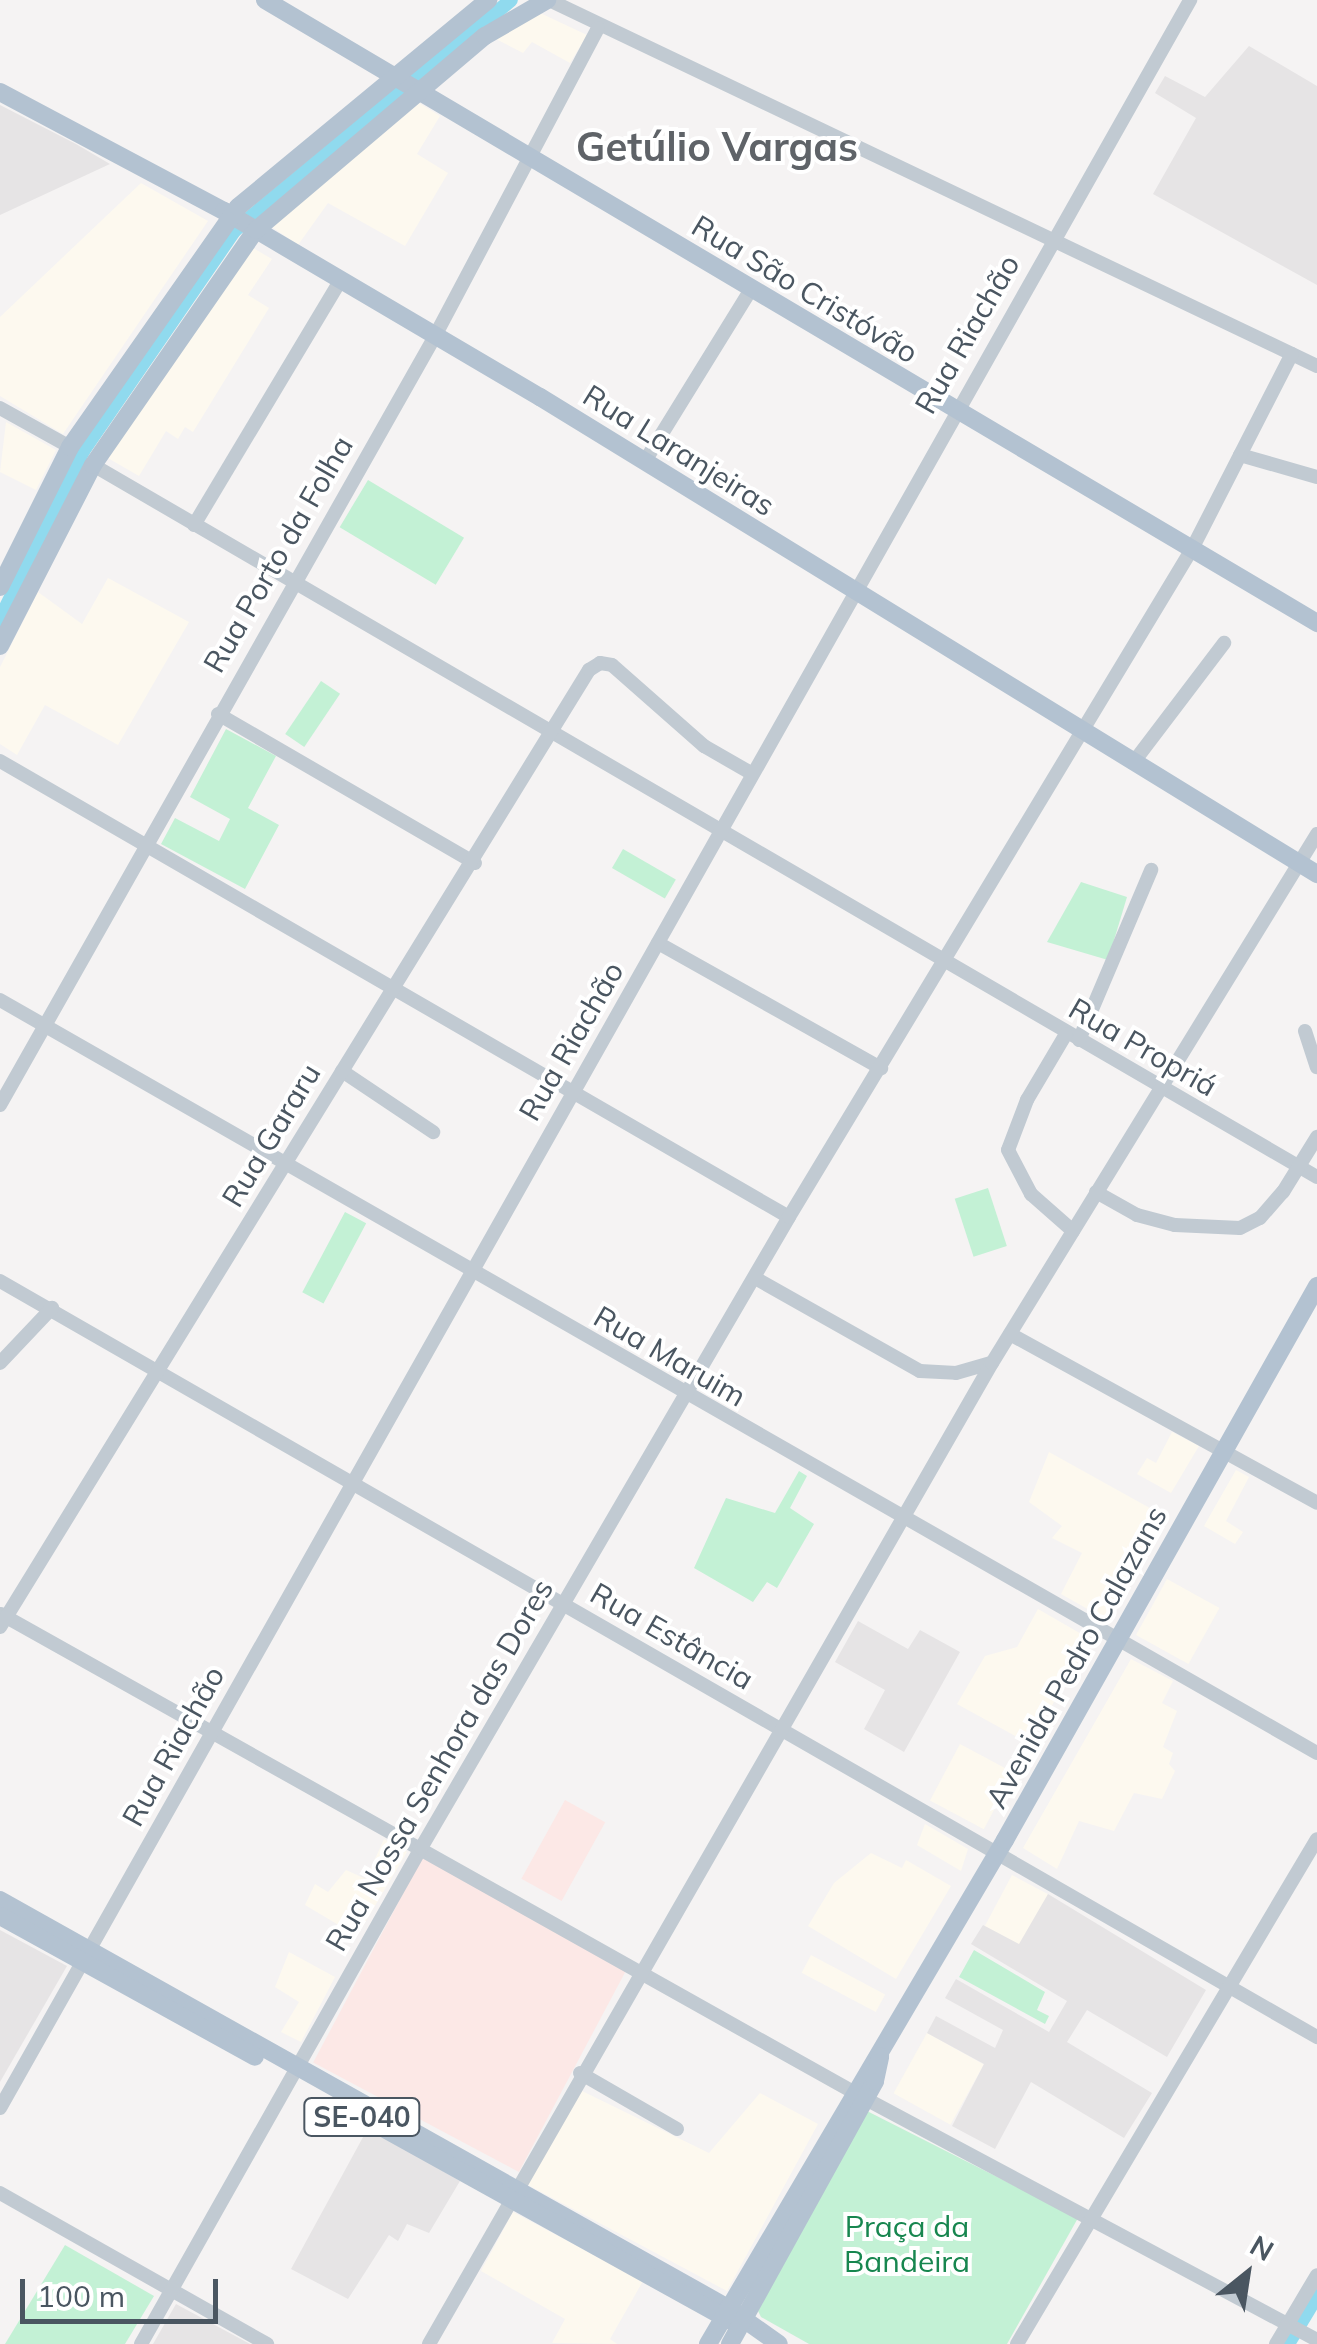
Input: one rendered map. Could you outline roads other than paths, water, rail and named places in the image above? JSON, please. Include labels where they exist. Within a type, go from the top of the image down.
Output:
[{"type":"main road","name":"Rua São Cristóvão","points":[[266,0],[1317,622]]},
{"type":"main road","points":[[0,586],[70,447],[233,217],[391,76],[488,0]]},
{"type":"main road","points":[[0,646],[93,464],[255,229],[484,36],[548,0]]},
{"type":"main road","name":"Rua Laranjeiras","points":[[0,92],[255,229],[645,462],[1317,874]]},
{"type":"main road","name":"Avenida Pedro Calazans","points":[[730,2344],[881,2054],[1317,1286]]},
{"type":"main road","name":"SE-040","points":[[0,1900],[85,1956]]},
{"type":"main road","name":"SE-040","points":[[0,1916],[85,1956],[725,2314]]},
{"type":"main road","name":"Avenida Pedro Calazans","points":[[708,2344],[859,2095]]},
{"type":"main road","points":[[725,2314],[779,2344]]},
{"type":"street","points":[[548,0],[598,28],[1317,366]]},
{"type":"street","name":"Rua Riachão","points":[[0,2108],[212,1737],[347,1484],[474,1274],[854,590],[1190,0]]},
{"type":"street","name":"Rua Porto da Folha","points":[[0,1105],[434,336],[598,28]]},
{"type":"street","points":[[194,525],[340,281]]},
{"type":"street","points":[[645,462],[752,288]]},
{"type":"street","name":"Rua Nossa Senhora das Dores","points":[[142,2344],[420,1848],[789,1216],[1192,550],[1292,354]]},
{"type":"street","points":[[0,408],[70,447]]},
{"type":"street","points":[[1240,455],[1317,477]]},
{"type":"street","name":"Rua Propriá","points":[[93,464],[942,964],[1317,1178]]},
{"type":"street","points":[[1133,763],[1224,643]]},
{"type":"street","name":"Rua Gararu","points":[[2,1620],[475,864],[590,670],[600,663],[612,665],[704,746],[751,774]]},
{"type":"street","points":[[218,714],[475,864]]},
{"type":"street","points":[[0,761],[146,850],[789,1216]]},
{"type":"street","points":[[429,2344],[638,1971],[784,1733],[992,1363],[1157,1087],[1317,834]]},
{"type":"street","points":[[1073,1231],[1032,1194],[1008,1150],[1008,1138],[1072,1037],[1150,870]]},
{"type":"street","points":[[658,943],[881,1068]]},
{"type":"street","name":"Rua Maruim","points":[[0,1000],[685,1398],[1317,1753]]},
{"type":"street","points":[[1305,1030],[1317,1067]]},
{"type":"street","points":[[342,1071],[433,1132]]},
{"type":"street","points":[[1096,1192],[1136,1215],[1213,1232],[1260,1218],[1299,1168],[1317,1137]]},
{"type":"street","points":[[755,1278],[910,1368],[945,1374],[992,1363]]},
{"type":"street","name":"Rua Estância","points":[[0,1280],[347,1484],[1317,2037]]},
{"type":"street","points":[[0,1363],[52,1308]]},
{"type":"street","points":[[1010,1334],[1221,1454],[1317,1503]]},
{"type":"street","points":[[2,1620],[420,1848],[859,2095],[1090,2214],[1306,2333]]},
{"type":"street","points":[[1017,2344],[1090,2214],[1317,1839]]},
{"type":"street","points":[[580,2073],[676,2130]]},
{"type":"street","points":[[0,2192],[267,2344]]},
{"type":"street","points":[[1306,2333],[1317,2275]]},
{"type":"street","points":[[1276,2344],[1306,2333]]},
{"type":"waterway","points":[[0,619],[83,451],[235,230],[511,0]]},
{"type":"waterway","points":[[1288,2344],[1317,2296]]},
{"type":"district","name":"Getúlio Vargas","points":[[717,146]]},
{"type":"park label","name":"Praça da Bandeira","points":[[907,2243]]}]
